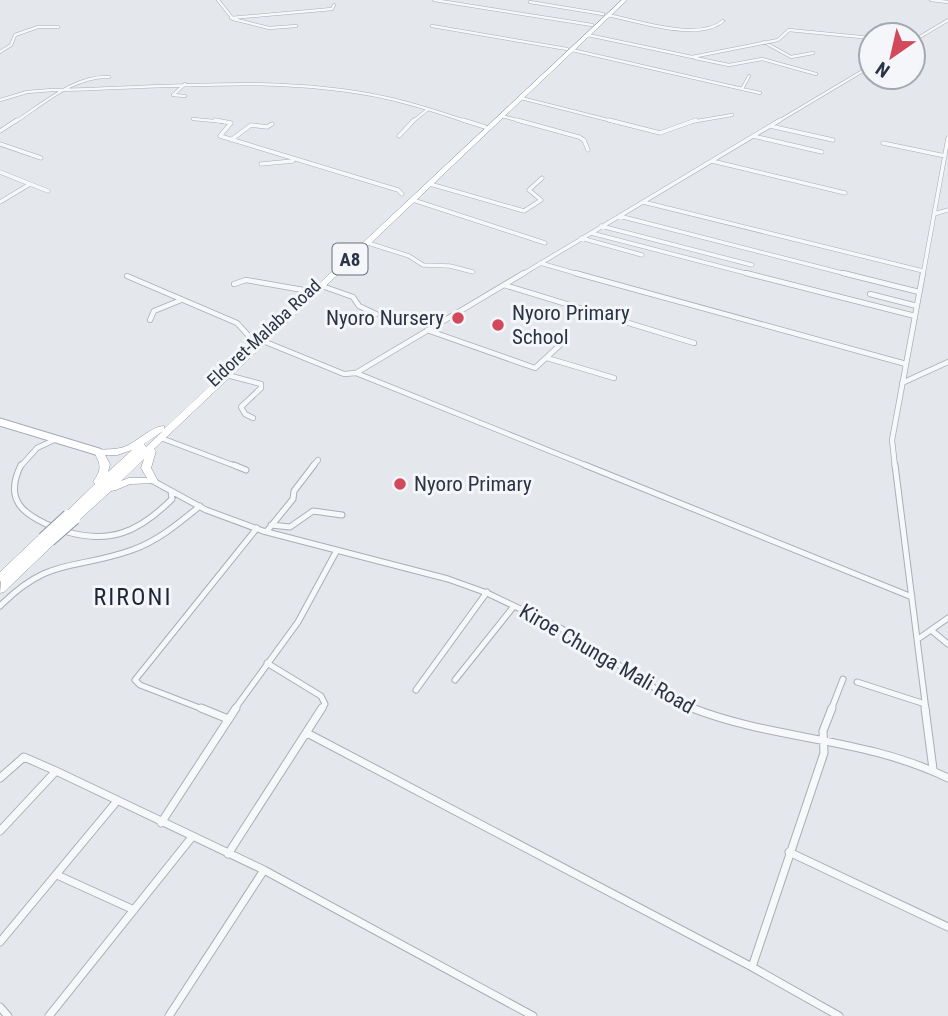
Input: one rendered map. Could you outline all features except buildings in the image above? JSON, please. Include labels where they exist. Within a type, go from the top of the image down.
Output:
[{"type":"highway","name":"Eldoret-Malaba Road","points":[[87,502],[160,436],[249,346],[408,197],[588,35],[619,0]]},
{"type":"highway","name":"Eldoret-Malaba Road","points":[[47,540],[368,243],[408,197],[430,184],[521,98],[592,25],[625,0]]},
{"type":"highway","points":[[99,452],[115,453],[131,449],[160,436]]},
{"type":"highway","points":[[87,502],[121,484],[153,481],[146,462],[160,436]]},
{"type":"highway","points":[[87,502],[105,470],[99,452]]},
{"type":"highway","name":"A8","points":[[0,578],[47,540]]},
{"type":"highway","name":"A8","points":[[0,589],[47,540]]},
{"type":"main road","points":[[0,422],[99,452]]},
{"type":"street","points":[[218,0],[232,18],[271,28],[296,26]]},
{"type":"street","points":[[434,0],[592,25]]},
{"type":"street","points":[[930,0],[948,2]]},
{"type":"street","points":[[530,2],[671,28],[716,29],[723,21]]},
{"type":"street","points":[[232,18],[332,9],[334,5]]},
{"type":"street","points":[[927,33],[948,20]]},
{"type":"street","points":[[432,26],[570,49],[760,93]]},
{"type":"street","points":[[0,51],[11,45],[15,36],[37,27],[58,27]]},
{"type":"street","points":[[692,57],[780,39],[789,30],[857,37]]},
{"type":"street","points":[[588,35],[729,65],[762,59],[816,74]]},
{"type":"street","points":[[764,42],[790,57],[813,53]]},
{"type":"street","points":[[263,341],[344,374],[356,373],[857,74]]},
{"type":"street","points":[[742,89],[749,76]]},
{"type":"street","points":[[0,131],[90,77],[109,77]]},
{"type":"street","points":[[0,100],[34,89],[197,82],[372,95],[485,127]]},
{"type":"street","points":[[185,96],[173,94],[183,85],[197,82]]},
{"type":"street","points":[[521,98],[662,133],[699,119],[732,115]]},
{"type":"street","points":[[399,136],[427,110]]},
{"type":"street","points":[[502,116],[579,137],[586,143],[588,150]]},
{"type":"street","points":[[193,119],[204,118],[232,123],[220,135],[398,190],[408,197]]},
{"type":"street","points":[[641,129],[647,122]]},
{"type":"street","points":[[232,139],[251,125],[267,127],[272,124]]},
{"type":"street","points":[[770,126],[833,140]]},
{"type":"street","points":[[754,136],[822,152]]},
{"type":"street","points":[[933,769],[892,451],[902,383],[948,138]]},
{"type":"street","points":[[883,143],[945,156]]},
{"type":"street","points":[[0,144],[41,159]]},
{"type":"street","points":[[712,160],[845,193]]},
{"type":"street","points":[[261,164],[293,161],[545,243]]},
{"type":"street","points":[[0,172],[48,191]]},
{"type":"street","points":[[430,184],[524,211],[541,200],[529,190],[542,178]]},
{"type":"street","points":[[0,202],[30,184]]},
{"type":"street","points":[[643,202],[923,271]]},
{"type":"street","points":[[934,214],[948,210]]},
{"type":"street","points":[[619,216],[919,292]]},
{"type":"street","points":[[601,226],[752,265]]},
{"type":"street","points":[[591,233],[915,316]]},
{"type":"street","points":[[581,238],[642,255]]},
{"type":"street","points":[[368,243],[409,256],[423,265],[450,266],[473,272]]},
{"type":"street","points":[[540,263],[906,365]]},
{"type":"street","points":[[127,276],[240,325],[248,335],[249,346]]},
{"type":"street","points":[[234,284],[246,280],[309,291]]},
{"type":"street","points":[[504,285],[694,343]]},
{"type":"street","points":[[321,286],[353,297],[359,306],[376,314]]},
{"type":"street","points":[[870,294],[917,306]]},
{"type":"street","points":[[150,320],[154,311],[181,300]]},
{"type":"street","points":[[427,330],[535,368],[560,345]]},
{"type":"street","points":[[547,358],[614,378]]},
{"type":"street","points":[[902,383],[948,362]]},
{"type":"street","points":[[356,373],[912,597]]},
{"type":"street","points":[[228,375],[261,384],[241,407],[244,414],[253,418]]},
{"type":"street","points":[[160,436],[246,470]]},
{"type":"street","points":[[57,439],[34,450],[11,478],[9,488],[10,497],[18,508],[46,524],[89,539],[124,535],[168,503],[172,499],[171,491]]},
{"type":"street","points":[[269,528],[293,499],[294,491],[318,460]]},
{"type":"street","name":"Kiroe Chunga Mali Road","points":[[153,481],[200,506],[257,528],[269,528],[336,552],[448,579],[487,592],[585,642],[651,688],[685,706],[730,722],[877,749],[933,769],[948,778]]},
{"type":"street","points":[[0,606],[32,578],[46,571],[132,550],[170,531],[200,506]]},
{"type":"street","points":[[269,528],[290,527],[313,511],[342,515]]},
{"type":"street","points":[[228,719],[140,685],[135,680],[257,528]]},
{"type":"street","points":[[161,823],[228,719],[298,622],[336,552]]},
{"type":"street","points":[[0,572],[12,561]]},
{"type":"street","points":[[416,690],[487,592]]},
{"type":"street","points":[[455,680],[514,606]]},
{"type":"street","points":[[918,639],[948,618]]},
{"type":"street","points":[[931,630],[948,644]]},
{"type":"street","points":[[228,853],[323,709],[324,700],[267,663]]},
{"type":"street","points":[[752,967],[824,753],[823,731],[844,679]]},
{"type":"street","points":[[857,682],[925,704]]},
{"type":"street","points":[[307,733],[752,967],[839,1016]]},
{"type":"street","points":[[0,778],[24,757],[56,771],[264,870],[533,1016]]},
{"type":"street","points":[[0,831],[56,771]]},
{"type":"street","points":[[0,942],[117,801]]},
{"type":"street","points":[[49,1016],[192,837]]},
{"type":"street","points":[[789,852],[948,927]]},
{"type":"street","points":[[169,1016],[264,870]]},
{"type":"street","points":[[57,875],[134,910]]},
{"type":"street","points":[[0,1007],[8,1016]]},
{"type":"place","name":"Nyoro Nursery","points":[[458,318]]},
{"type":"place","name":"Nyoro Primary School","points":[[498,325]]},
{"type":"place","name":"Nyoro Primary","points":[[400,484]]},
{"type":"district","name":"RIRONI","points":[[133,597]]}]
